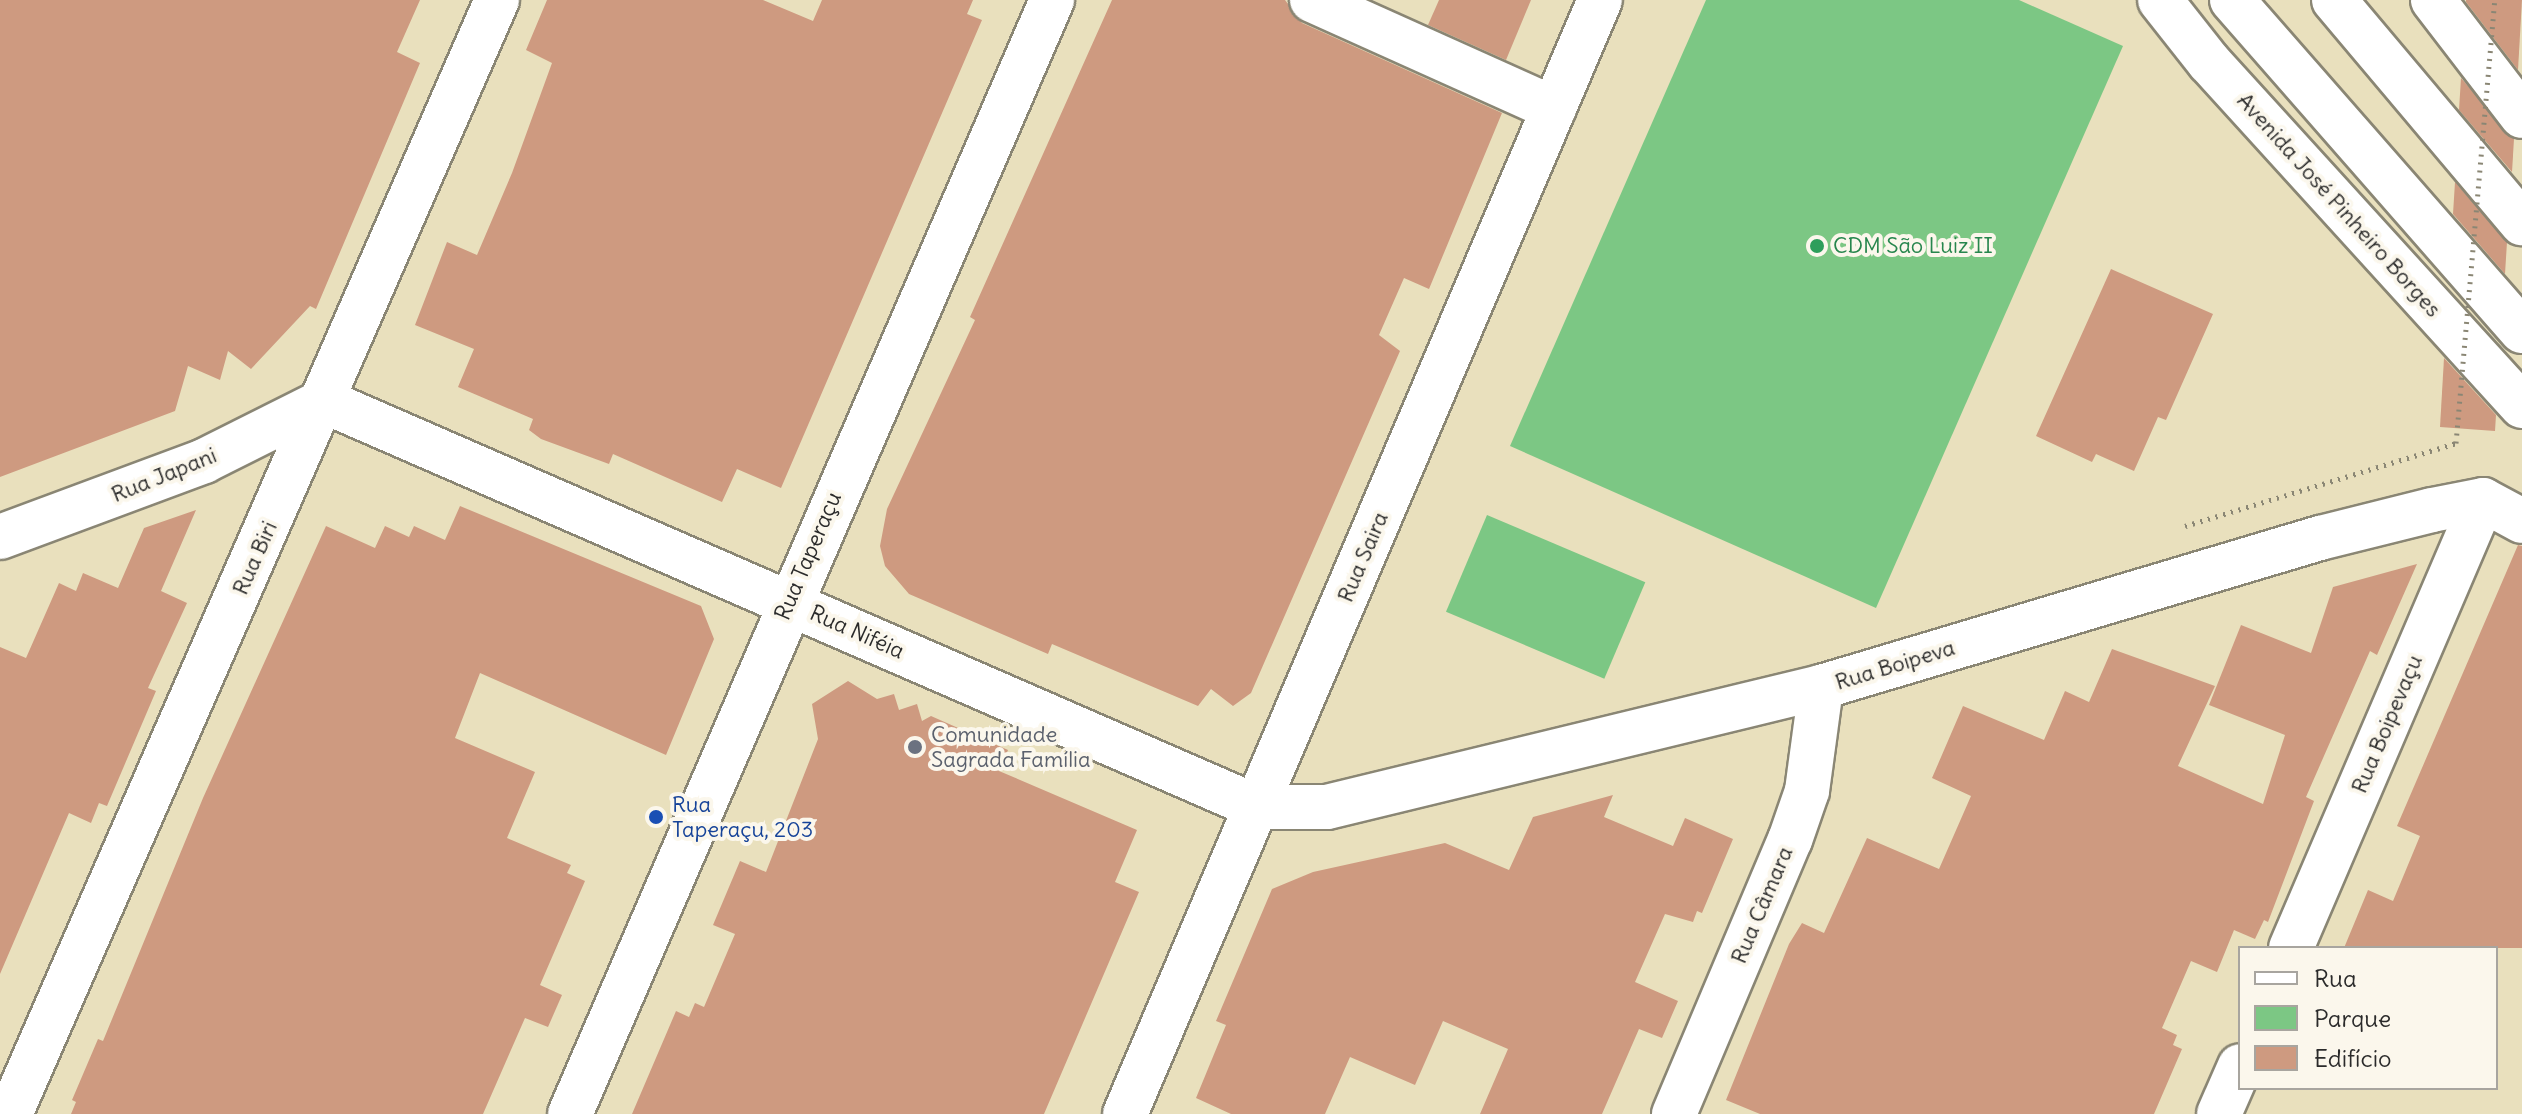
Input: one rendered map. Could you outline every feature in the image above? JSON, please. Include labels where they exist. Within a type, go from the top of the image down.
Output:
[{"type":"street","name":"Rua Biri","points":[[10,1114],[497,0]]},
{"type":"street","name":"Rua Taperaçu","points":[[570,1114],[789,601],[1052,0]]},
{"type":"street","points":[[1312,0],[1554,109]]},
{"type":"street","name":"Rua Saira","points":[[1125,1114],[1600,0]]},
{"type":"street","name":"Avenida José Pinheiro Borges","points":[[2160,0],[2209,62],[2522,406]]},
{"type":"street","points":[[2232,0],[2522,331]]},
{"type":"street","points":[[2334,0],[2522,223]]},
{"type":"street","points":[[2433,0],[2522,116]]},
{"type":"street","name":"Rua Japani","points":[[0,537],[204,461],[324,401]]},
{"type":"street","name":"Rua Niféia","points":[[324,401],[1257,807]]},
{"type":"street","points":[[2483,500],[2522,521]]},
{"type":"street","name":"Rua Boipeva","points":[[1257,807],[1327,807],[1369,799],[1821,687],[2320,538],[2483,500]]},
{"type":"street","name":"Rua Boipevaçu","points":[[2292,946],[2483,500]]},
{"type":"street","name":"Rua Câmara","points":[[1674,1114],[1807,791],[1821,687]]},
{"type":"street","points":[[2219,1114],[2238,1071]]},
{"type":"path","points":[[2456,443],[2495,0]]},
{"type":"green space","name":"CDM São Luiz II","points":[[1706,0],[2019,0],[2123,46],[1876,608],[1510,446]]},
{"type":"green space","points":[[1487,515],[1645,582],[1604,679],[1446,612]]},
{"type":"building","points":[[0,0],[420,0],[397,52],[420,63],[316,309],[310,306],[251,369],[228,351],[220,380],[188,366],[175,411],[0,477]]},
{"type":"building","points":[[547,0],[763,0],[813,21],[822,0],[973,0],[967,14],[982,20],[781,488],[737,469],[722,502],[613,454],[609,464],[541,439],[529,430],[533,419],[458,387],[474,349],[415,325],[447,242],[477,255],[512,173],[552,63],[526,50]]},
{"type":"building","points":[[1112,0],[1285,0],[1302,23],[1502,113],[1429,289],[1404,278],[1379,335],[1400,351],[1251,693],[1233,706],[1211,689],[1198,706],[1052,644],[1048,654],[909,594],[885,566],[880,546],[887,509],[975,320],[970,317]]},
{"type":"building","points":[[1439,0],[1531,0],[1506,60],[1428,25]]},
{"type":"building","points":[[2522,0],[2518,70],[2466,2]]},
{"type":"building","points":[[2461,78],[2514,139],[2512,172],[2459,110]]},
{"type":"building","points":[[2455,182],[2507,242],[2505,274],[2453,214]]},
{"type":"building","points":[[2111,269],[2213,314],[2166,420],[2158,417],[2134,471],[2096,454],[2092,462],[2036,436]]},
{"type":"building","points":[[2444,358],[2496,415],[2495,431],[2440,427]]},
{"type":"building","points":[[460,506],[701,606],[714,639],[666,755],[480,673],[455,738],[535,772],[507,838],[571,865],[567,873],[585,881],[540,985],[562,995],[548,1027],[525,1018],[483,1114],[71,1114],[76,1102],[72,1100],[98,1039],[103,1041],[203,798],[326,526],[375,548],[385,526],[409,537],[414,526],[445,540]]},
{"type":"building","points":[[196,510],[161,591],[187,603],[148,688],[156,691],[107,806],[99,803],[91,823],[69,813],[0,974],[0,647],[26,658],[59,583],[76,591],[83,573],[118,588],[144,528]]},
{"type":"building","points":[[2518,545],[2522,546],[2522,948],[2345,946],[2368,890],[2393,901],[2420,836],[2397,826]]},
{"type":"building","points":[[2417,564],[2377,655],[2370,651],[2306,797],[2314,801],[2268,922],[2264,920],[2255,939],[2234,930],[2217,972],[2191,961],[2162,1028],[2177,1035],[2173,1045],[2182,1049],[2154,1114],[1760,1114],[1726,1100],[1789,944],[1802,923],[1824,933],[1867,838],[1939,869],[1971,796],[1932,778],[1963,706],[2044,740],[2065,691],[2089,702],[2112,649],[2215,686],[2178,766],[2263,804],[2285,735],[2209,705],[2241,625],[2311,653],[2333,587]]},
{"type":"building","points":[[848,681],[877,699],[894,694],[899,710],[917,704],[922,721],[931,716],[1008,750],[999,771],[1137,830],[1115,882],[1139,892],[1044,1114],[632,1114],[676,1011],[689,1017],[695,1003],[704,1007],[735,934],[713,925],[740,861],[766,872],[818,739],[812,704]]},
{"type":"building","points":[[1613,795],[1604,817],[1673,846],[1685,818],[1733,839],[1702,913],[1697,911],[1693,922],[1665,914],[1635,982],[1678,1001],[1662,1038],[1639,1029],[1602,1114],[1480,1114],[1508,1049],[1443,1021],[1415,1085],[1350,1057],[1325,1114],[1231,1114],[1196,1098],[1226,1025],[1216,1021],[1272,889],[1313,872],[1445,843],[1509,870],[1533,817]]},
{"type":"place","name":"CDM São Luiz II","points":[[1817,246]]},
{"type":"place","name":"Comunidade Sagrada Família","points":[[915,747]]},
{"type":"place","name":"Rua Taperaçu, 203","points":[[656,817]]}]
